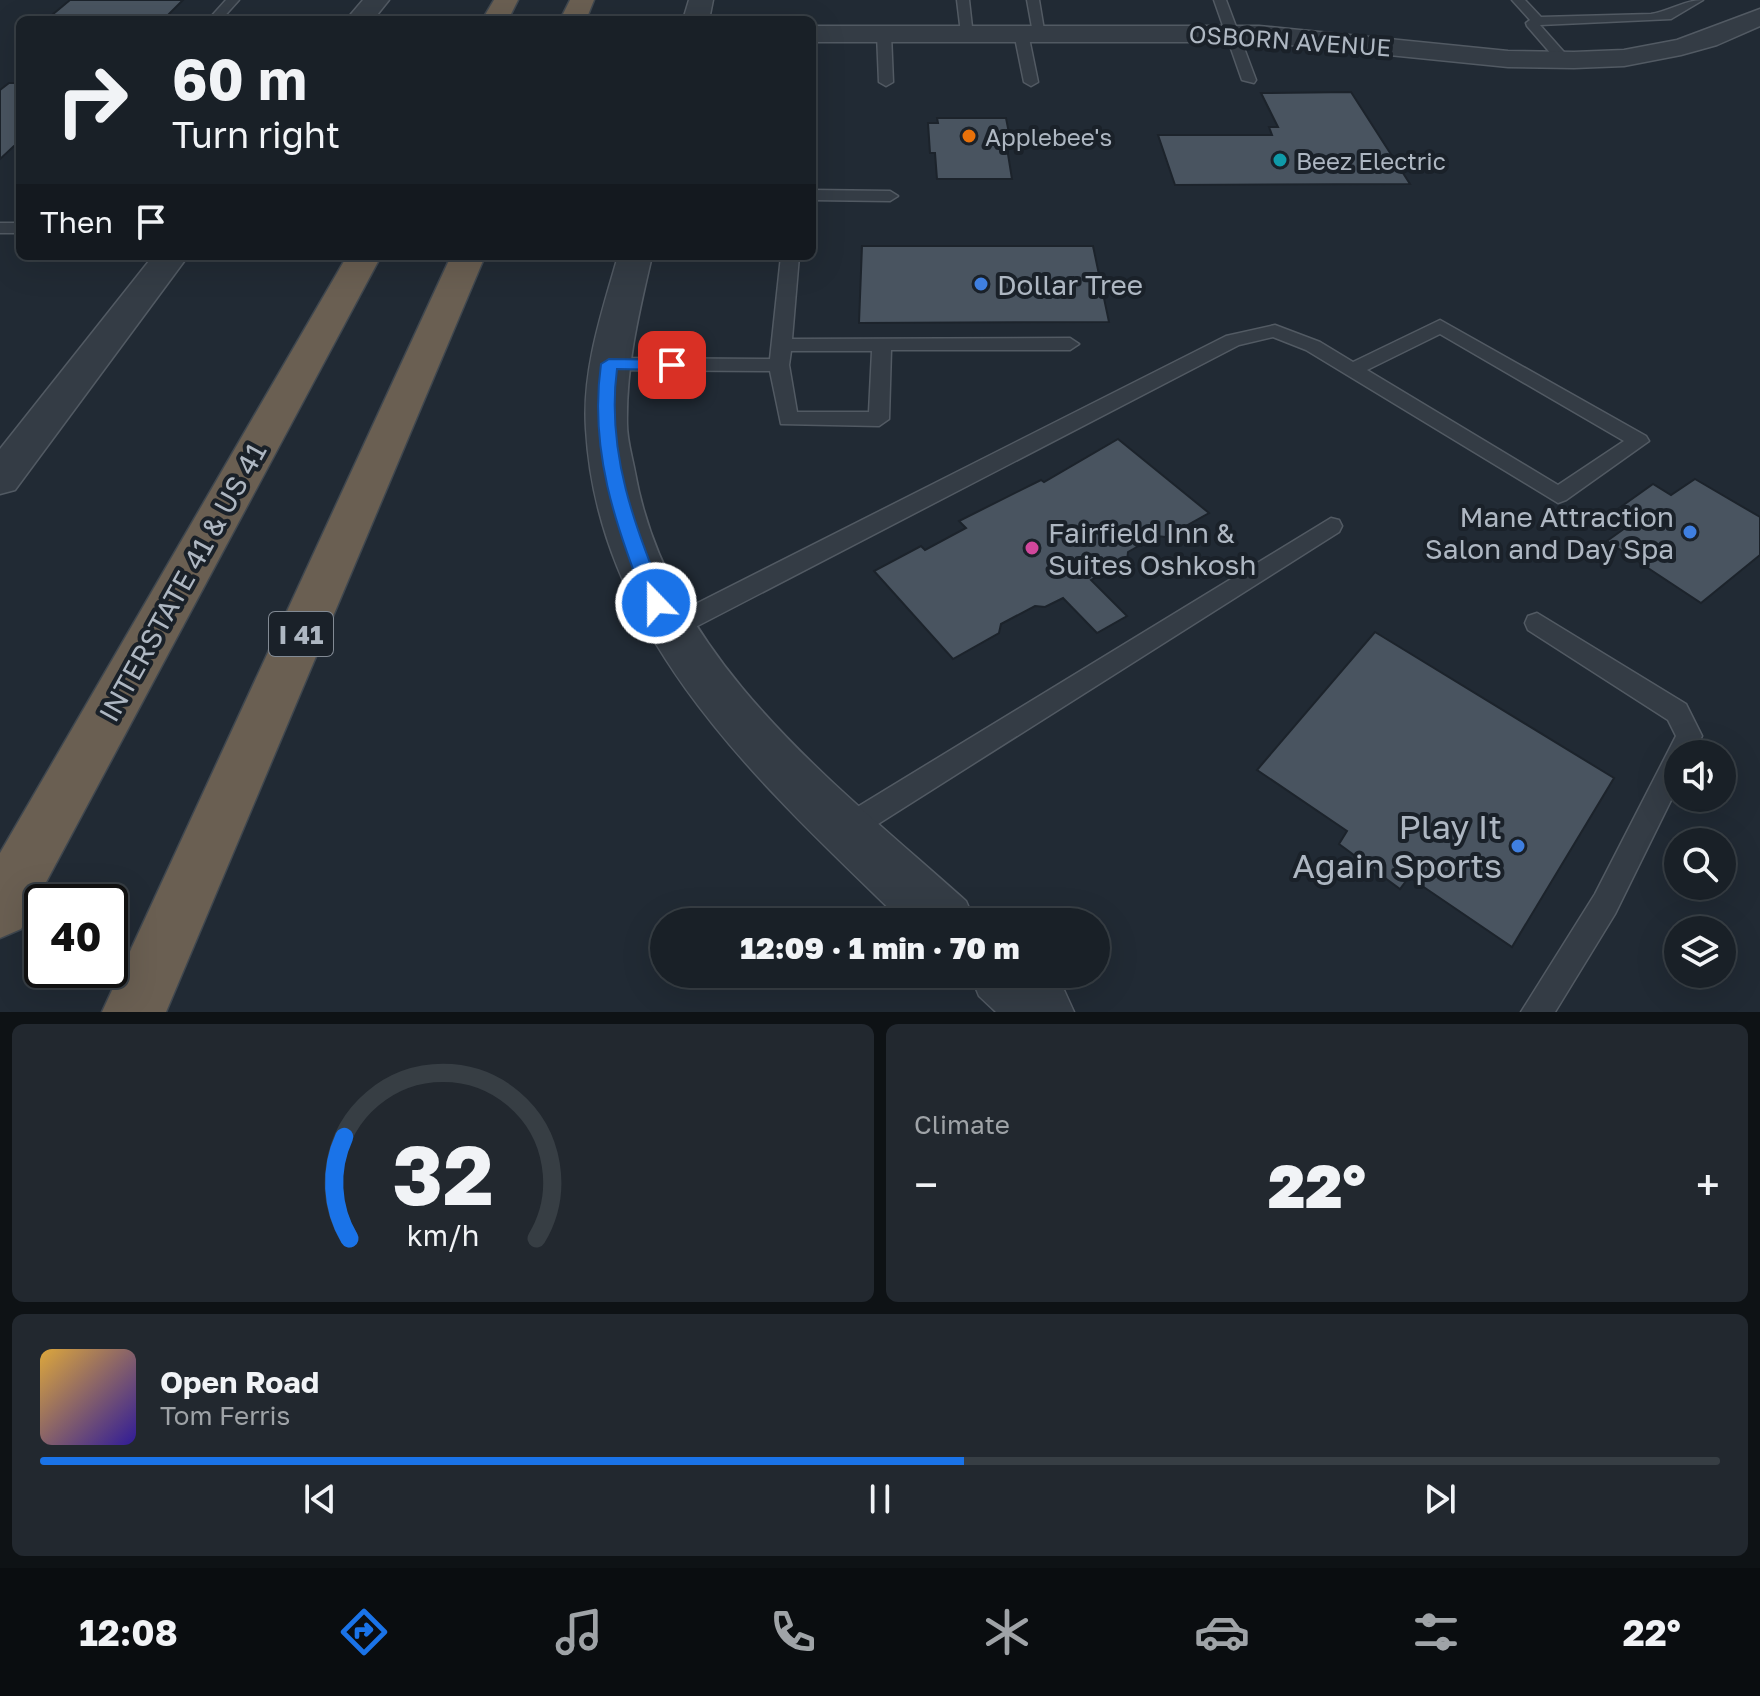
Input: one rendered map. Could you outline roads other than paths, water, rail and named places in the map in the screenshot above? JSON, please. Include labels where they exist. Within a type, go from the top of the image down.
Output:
[{"type":"highway","name":"INTERSTATE 41 & US 41","points":[[0,909],[362,260]]},
{"type":"highway","name":"I 41","points":[[134,1012],[466,260]]},
{"type":"street","points":[[363,16],[377,0]]},
{"type":"street","name":"OSBORN AVENUE","points":[[816,34],[1231,33],[1508,59],[1564,60],[1609,59],[1681,47],[1760,17]]},
{"type":"street","points":[[4,469],[168,260]]},
{"type":"street","points":[[634,260],[609,364],[606,427],[617,496],[650,589],[688,657],[731,711],[808,794],[930,908]]},
{"type":"street","points":[[1016,988],[1042,1012]]},
{"type":"lane","points":[[218,16],[233,0]]},
{"type":"lane","points":[[963,0],[968,33]]},
{"type":"lane","points":[[1031,82],[1033,0]]},
{"type":"lane","points":[[1220,0],[1249,80]]},
{"type":"lane","points":[[1518,0],[1537,20]]},
{"type":"lane","points":[[1587,0],[1609,19]]},
{"type":"lane","points":[[1652,0],[1671,15]]},
{"type":"lane","points":[[1564,60],[1532,23],[1537,20],[1671,15],[1697,0]]},
{"type":"lane","points":[[884,34],[886,82]]},
{"type":"lane","points":[[816,195],[890,196]]},
{"type":"lane","points":[[790,260],[780,355],[788,419],[879,419],[882,344]]},
{"type":"lane","points":[[671,628],[1233,340],[1275,331],[1313,346],[1354,369],[1558,495],[1639,441],[1440,326],[1354,369]]},
{"type":"lane","points":[[609,364],[780,355],[882,344],[1070,344]]},
{"type":"lane","points":[[846,829],[1331,526]]},
{"type":"lane","points":[[1537,623],[1677,712],[1689,736],[1687,740]]},
{"type":"lane","points":[[1537,1012],[1605,904],[1664,786]]},
{"type":"place","name":"Applebee's","points":[[969,136]]},
{"type":"place","name":"Beez Electric","points":[[1280,160]]},
{"type":"place","name":"Dollar Tree","points":[[981,284]]},
{"type":"place","name":"Mane Attraction Salon and Day Spa","points":[[1690,532]]},
{"type":"place","name":"Fairfield Inn & Suites Oshkosh","points":[[1032,548]]},
{"type":"place","name":"Play It Again Sports","points":[[1518,846]]}]
